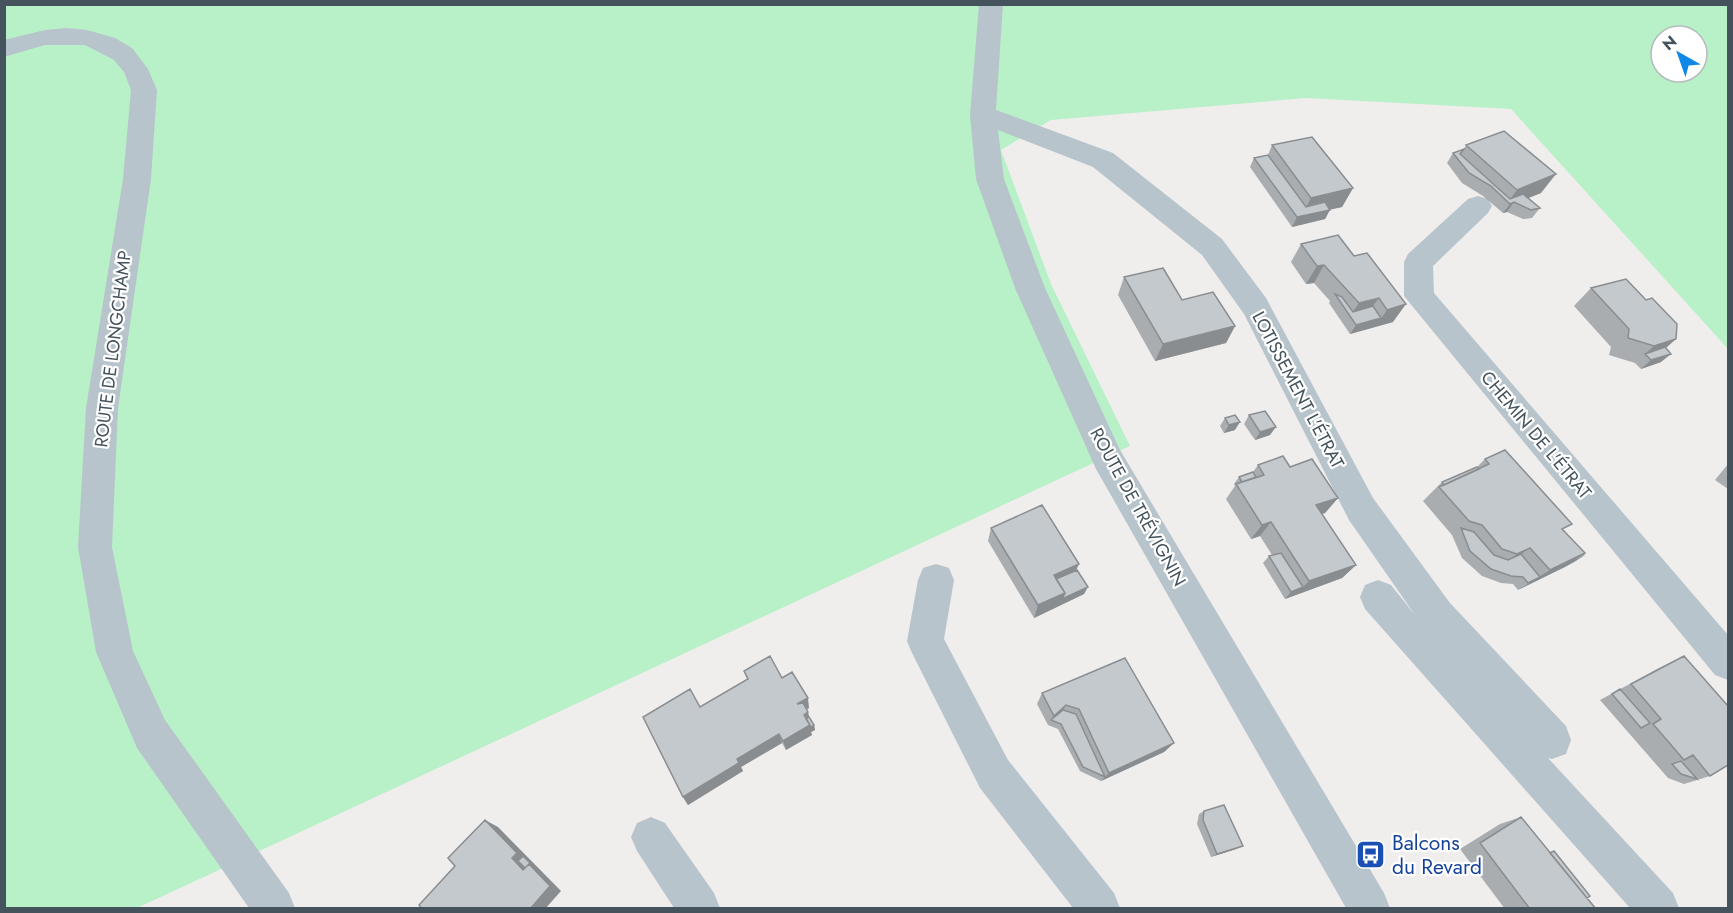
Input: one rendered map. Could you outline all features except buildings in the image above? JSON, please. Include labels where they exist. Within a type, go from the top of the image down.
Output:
[{"type":"street","name":"ROUTE DE TRÉVIGNIN","points":[[991,4],[983,115],[990,179],[1030,288],[1108,459],[1370,909]]},
{"type":"street","name":"ROUTE DE LONGCHAMP","points":[[4,49],[42,37],[88,38],[110,45],[124,54],[134,63],[141,78],[144,90],[137,179],[102,408],[94,547],[115,652],[151,734],[274,909]]},
{"type":"street","name":"LOTISSEMENT L'ÉTRAT","points":[[983,115],[1103,160],[1195,231],[1212,247],[1255,306],[1298,384],[1361,509],[1437,615],[1552,740]]},
{"type":"street","name":"CHEMIN DE L'ÉTRAT","points":[[1478,206],[1418,262],[1419,296],[1728,662]]},
{"type":"street","points":[[936,580],[925,640],[994,774],[1099,909]]},
{"type":"street","points":[[1378,597],[1659,909]]},
{"type":"street","points":[[651,837],[699,909]]},
{"type":"green space","points":[[5,5],[1728,5],[1728,349],[1511,109],[1306,98],[1051,120],[1001,150],[1051,284],[1130,446],[137,908],[5,908]]},
{"type":"place","name":"Balcons du Revard","points":[[1371,855]]}]
